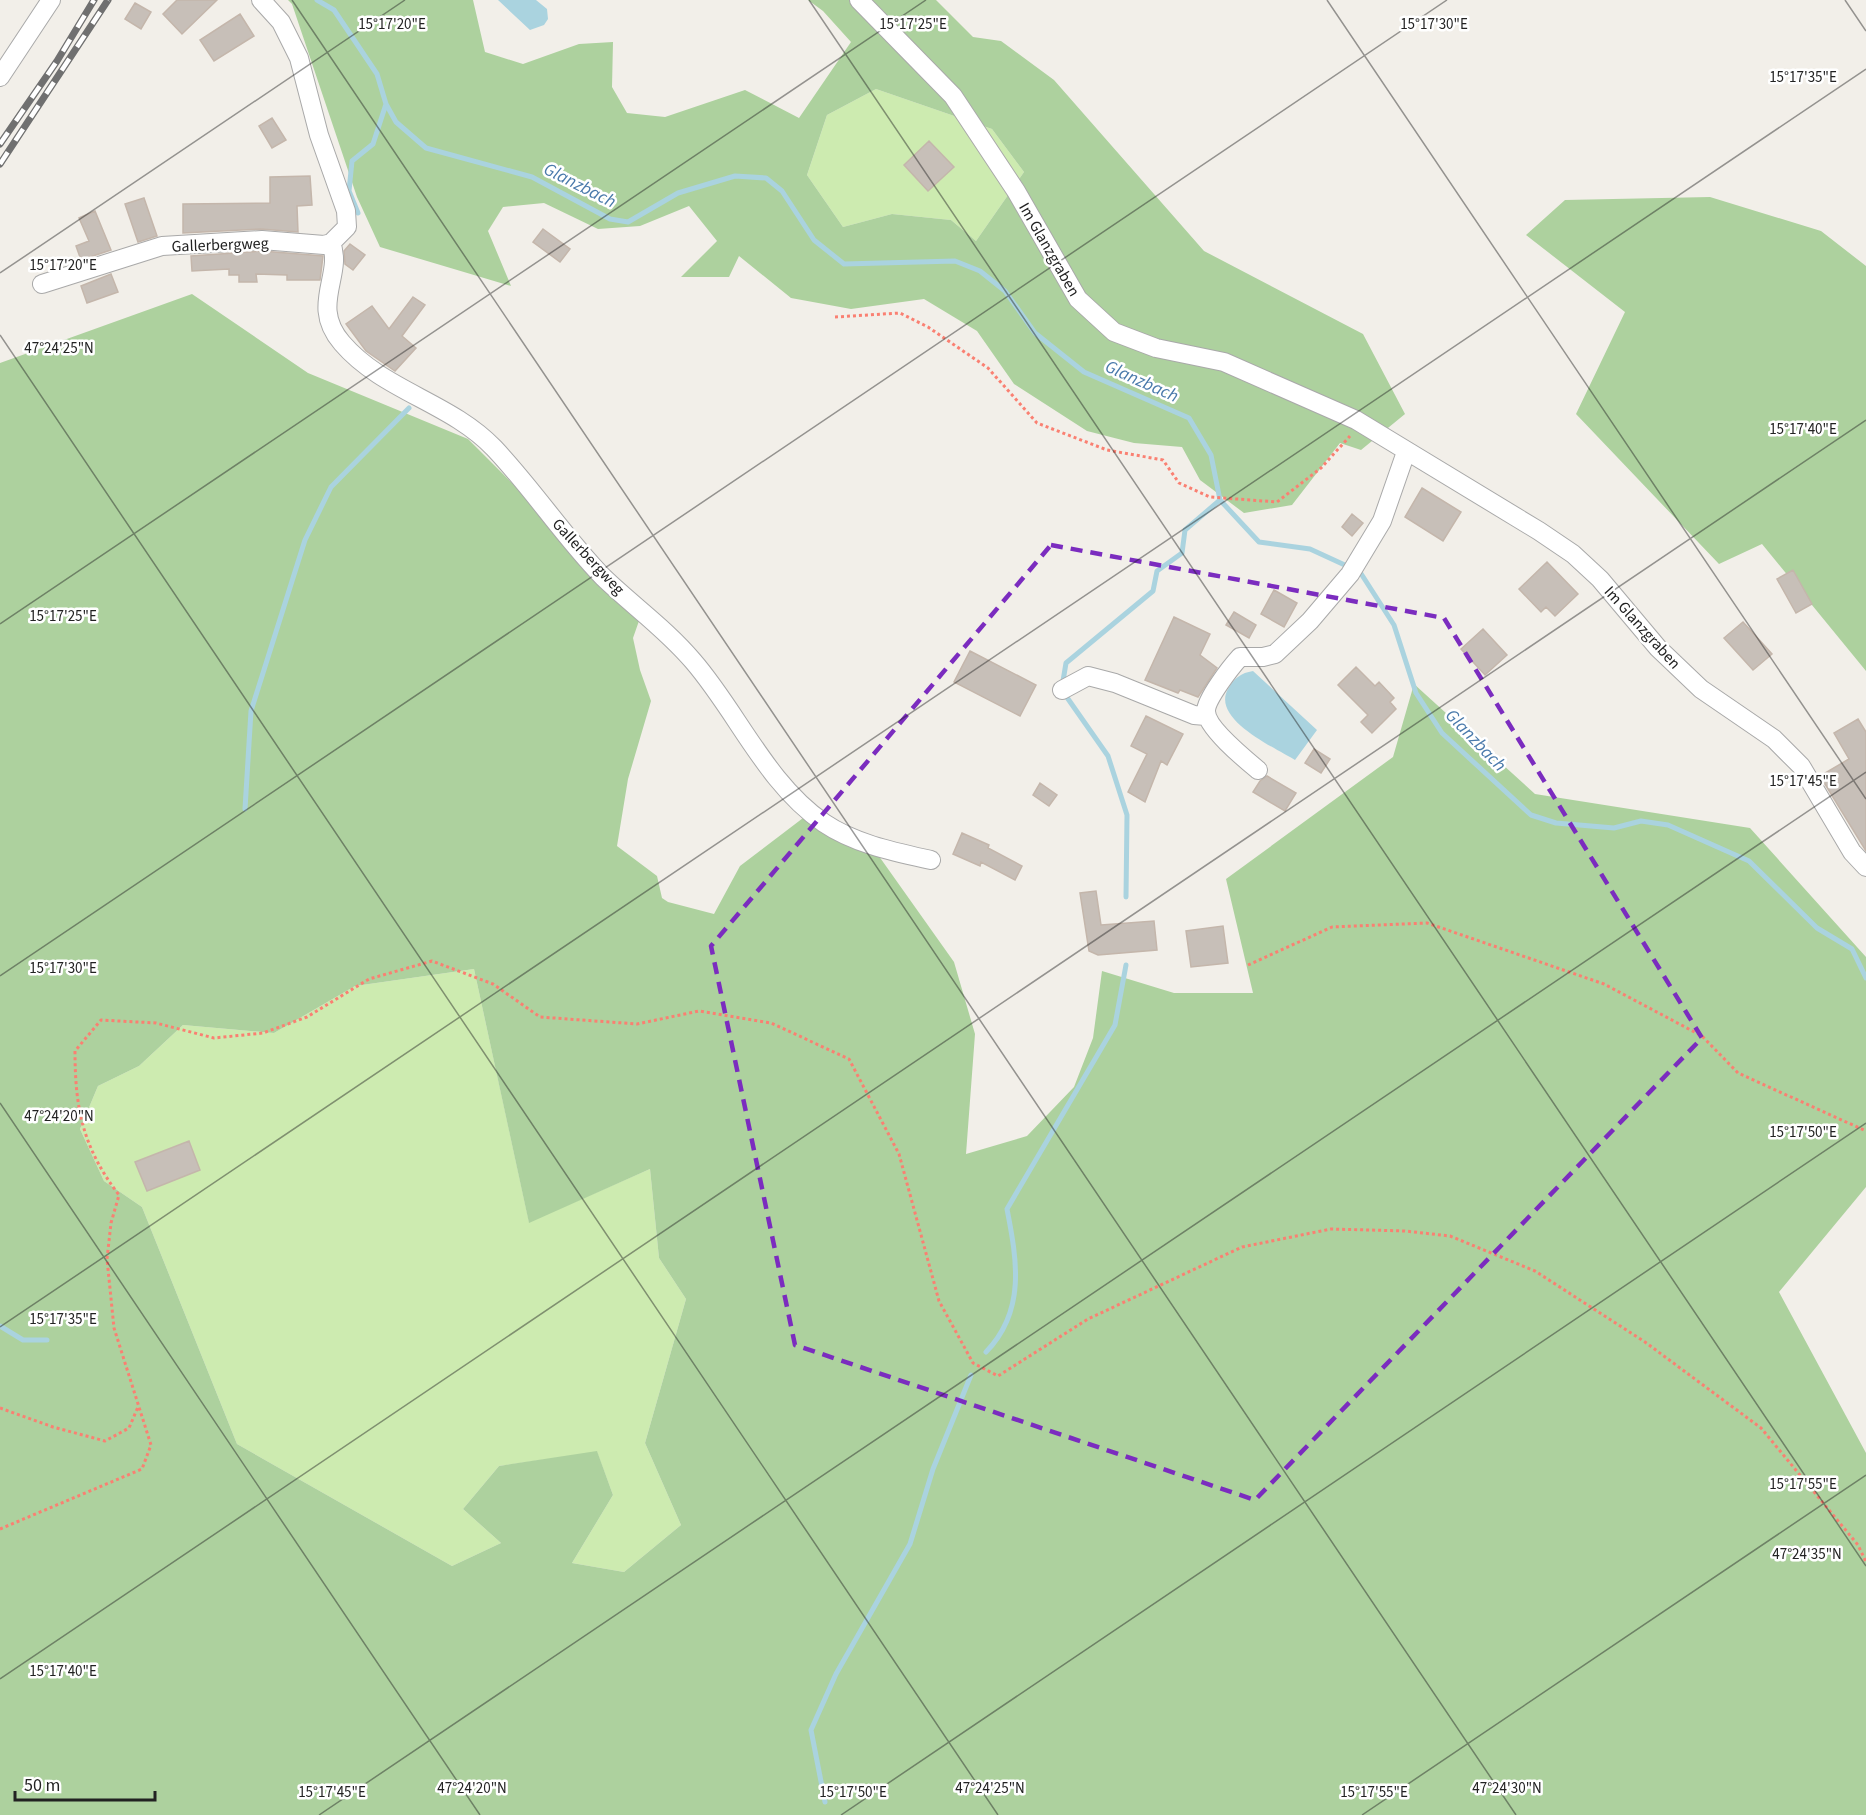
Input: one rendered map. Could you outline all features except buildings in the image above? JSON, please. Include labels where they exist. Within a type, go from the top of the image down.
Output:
[{"type":"street","points":[[0,77],[51,0]]},
{"type":"street","points":[[261,0],[281,22],[300,58],[319,135],[346,211],[347,227],[331,243]]},
{"type":"street","name":"Im Glanzgraben","points":[[859,0],[953,96],[1016,191],[1078,298],[1114,332],[1156,348],[1224,362],[1361,424],[1574,554],[1600,579],[1658,648],[1701,689],[1774,739],[1801,766],[1852,852],[1866,867]]},
{"type":"street","name":"Gallerbergweg","points":[[42,284],[162,246],[262,240],[318,245],[331,243],[334,258],[326,301],[331,323],[342,343],[390,382],[462,420],[494,448],[603,576],[661,627],[692,660],[722,696],[745,735],[785,788],[807,810],[844,834],[897,853],[931,860]]},
{"type":"street","points":[[1258,770],[1229,745],[1206,716],[1207,704],[1240,657],[1263,657],[1275,654],[1310,621],[1350,574],[1382,521],[1406,452]]},
{"type":"street","points":[[1062,690],[1088,675],[1116,683],[1194,715],[1206,716]]},
{"type":"path","points":[[835,317],[900,313],[928,327],[988,368],[1037,423],[1107,450],[1163,460],[1179,483],[1210,497],[1277,502],[1321,468],[1361,424]]},
{"type":"path","points":[[1248,964],[1332,927],[1427,922],[1604,984],[1702,1036],[1738,1073],[1866,1131]]},
{"type":"path","points":[[0,1529],[142,1469],[151,1445],[114,1329],[107,1259],[111,1223],[119,1195],[102,1172],[88,1144],[75,1096],[75,1051],[101,1020],[156,1023],[213,1038],[263,1033],[307,1017],[369,979],[432,961],[493,984],[540,1017],[637,1024],[699,1011],[771,1023],[849,1059],[898,1154],[939,1300],[973,1363],[998,1376],[1088,1319],[1242,1247],[1331,1229],[1405,1231],[1450,1236],[1535,1271],[1645,1342],[1761,1428],[1858,1545],[1866,1562]]},
{"type":"path","points":[[0,1408],[53,1427],[105,1441],[129,1428],[139,1406]]},
{"type":"highlighted area","points":[[1051,545],[1444,618],[1702,1038],[1255,1500],[795,1345],[711,946]]},
{"type":"green space","points":[[288,0],[473,0],[485,52],[523,64],[579,44],[613,42],[612,87],[627,113],[665,117],[745,90],[799,118],[851,42],[823,11],[808,0],[936,0],[973,37],[1001,41],[1054,80],[1204,251],[1363,334],[1405,414],[1361,450],[1340,443],[1292,505],[1244,513],[1200,480],[1182,447],[1134,443],[1087,431],[1014,384],[977,331],[924,299],[851,309],[791,298],[739,256],[729,277],[681,277],[717,241],[689,206],[640,226],[598,229],[544,203],[503,207],[488,231],[511,286],[380,247],[357,197],[292,4]],"holes":[[[876,89],[992,129],[1024,172],[976,241],[951,220],[892,214],[843,227],[807,175],[827,115]]]},
{"type":"green space","points":[[876,89],[992,129],[1024,172],[976,241],[951,220],[892,214],[843,227],[807,175],[827,115]]},
{"type":"green space","points":[[1710,197],[1821,231],[1866,266],[1866,671],[1762,544],[1719,564],[1576,414],[1625,312],[1526,235],[1565,200]]},
{"type":"green space","points":[[192,294],[308,373],[468,439],[570,541],[640,618],[633,638],[640,670],[651,701],[628,779],[617,846],[657,876],[662,898],[668,902],[714,914],[740,866],[807,815],[876,852],[954,962],[975,1034],[966,1154],[1027,1136],[1074,1087],[1093,1038],[1102,971],[1174,993],[1253,993],[1226,879],[1393,757],[1414,684],[1535,794],[1750,828],[1866,957],[1866,1187],[1779,1292],[1866,1453],[1866,1815],[0,1815],[0,363]],"holes":[[[474,969],[529,1223],[650,1169],[659,1258],[686,1299],[645,1443],[681,1525],[624,1572],[572,1563],[613,1495],[597,1451],[499,1466],[463,1509],[501,1543],[452,1566],[237,1444],[142,1207],[104,1181],[80,1129],[98,1086],[139,1066],[183,1025],[274,1033],[355,986]]]},
{"type":"green space","points":[[474,969],[529,1222],[650,1169],[659,1258],[686,1299],[645,1443],[681,1525],[624,1572],[572,1563],[613,1495],[597,1452],[499,1466],[463,1509],[501,1543],[452,1566],[237,1444],[142,1207],[104,1181],[80,1129],[98,1086],[139,1066],[183,1025],[274,1033],[355,986]]},
{"type":"water","points":[[498,0],[536,0],[547,9],[548,19],[544,25],[530,30]]},
{"type":"water","points":[[1253,671],[1317,730],[1295,760],[1247,731],[1228,711],[1225,700],[1230,685],[1238,677]]},
{"type":"waterway","name":"Glanzbach","points":[[317,0],[334,10],[377,74],[386,104],[396,122],[426,148],[532,177],[610,219],[628,222],[678,193],[735,176],[766,178],[782,191],[814,240],[844,264],[955,261],[980,271],[1005,291],[1035,333],[1084,372],[1189,418],[1211,455],[1220,500],[1259,542],[1310,549],[1360,572],[1394,625],[1416,693],[1442,733],[1531,815],[1556,823],[1614,828],[1641,821],[1668,825],[1749,861],[1817,928],[1852,949],[1866,978]]},
{"type":"waterway","points":[[358,213],[349,191],[352,161],[373,144],[386,104]]},
{"type":"waterway","points":[[245,809],[251,711],[305,540],[331,487],[409,408]]},
{"type":"waterway","points":[[1063,681],[1066,663],[1153,591],[1157,571],[1182,553],[1185,530],[1220,500]]},
{"type":"waterway","points":[[1066,696],[1108,756],[1127,815],[1126,897]]},
{"type":"waterway","points":[[986,1352],[1008,1320],[1013,1302],[1014,1247],[1007,1209],[1115,1025],[1126,965]]},
{"type":"waterway","points":[[0,1326],[23,1340],[47,1340]]},
{"type":"waterway","points":[[825,1802],[811,1730],[836,1674],[910,1544],[933,1469],[971,1375]]},
{"type":"railway","points":[[0,144],[57,61],[94,0]]},
{"type":"railway","points":[[0,164],[108,0]]}]
